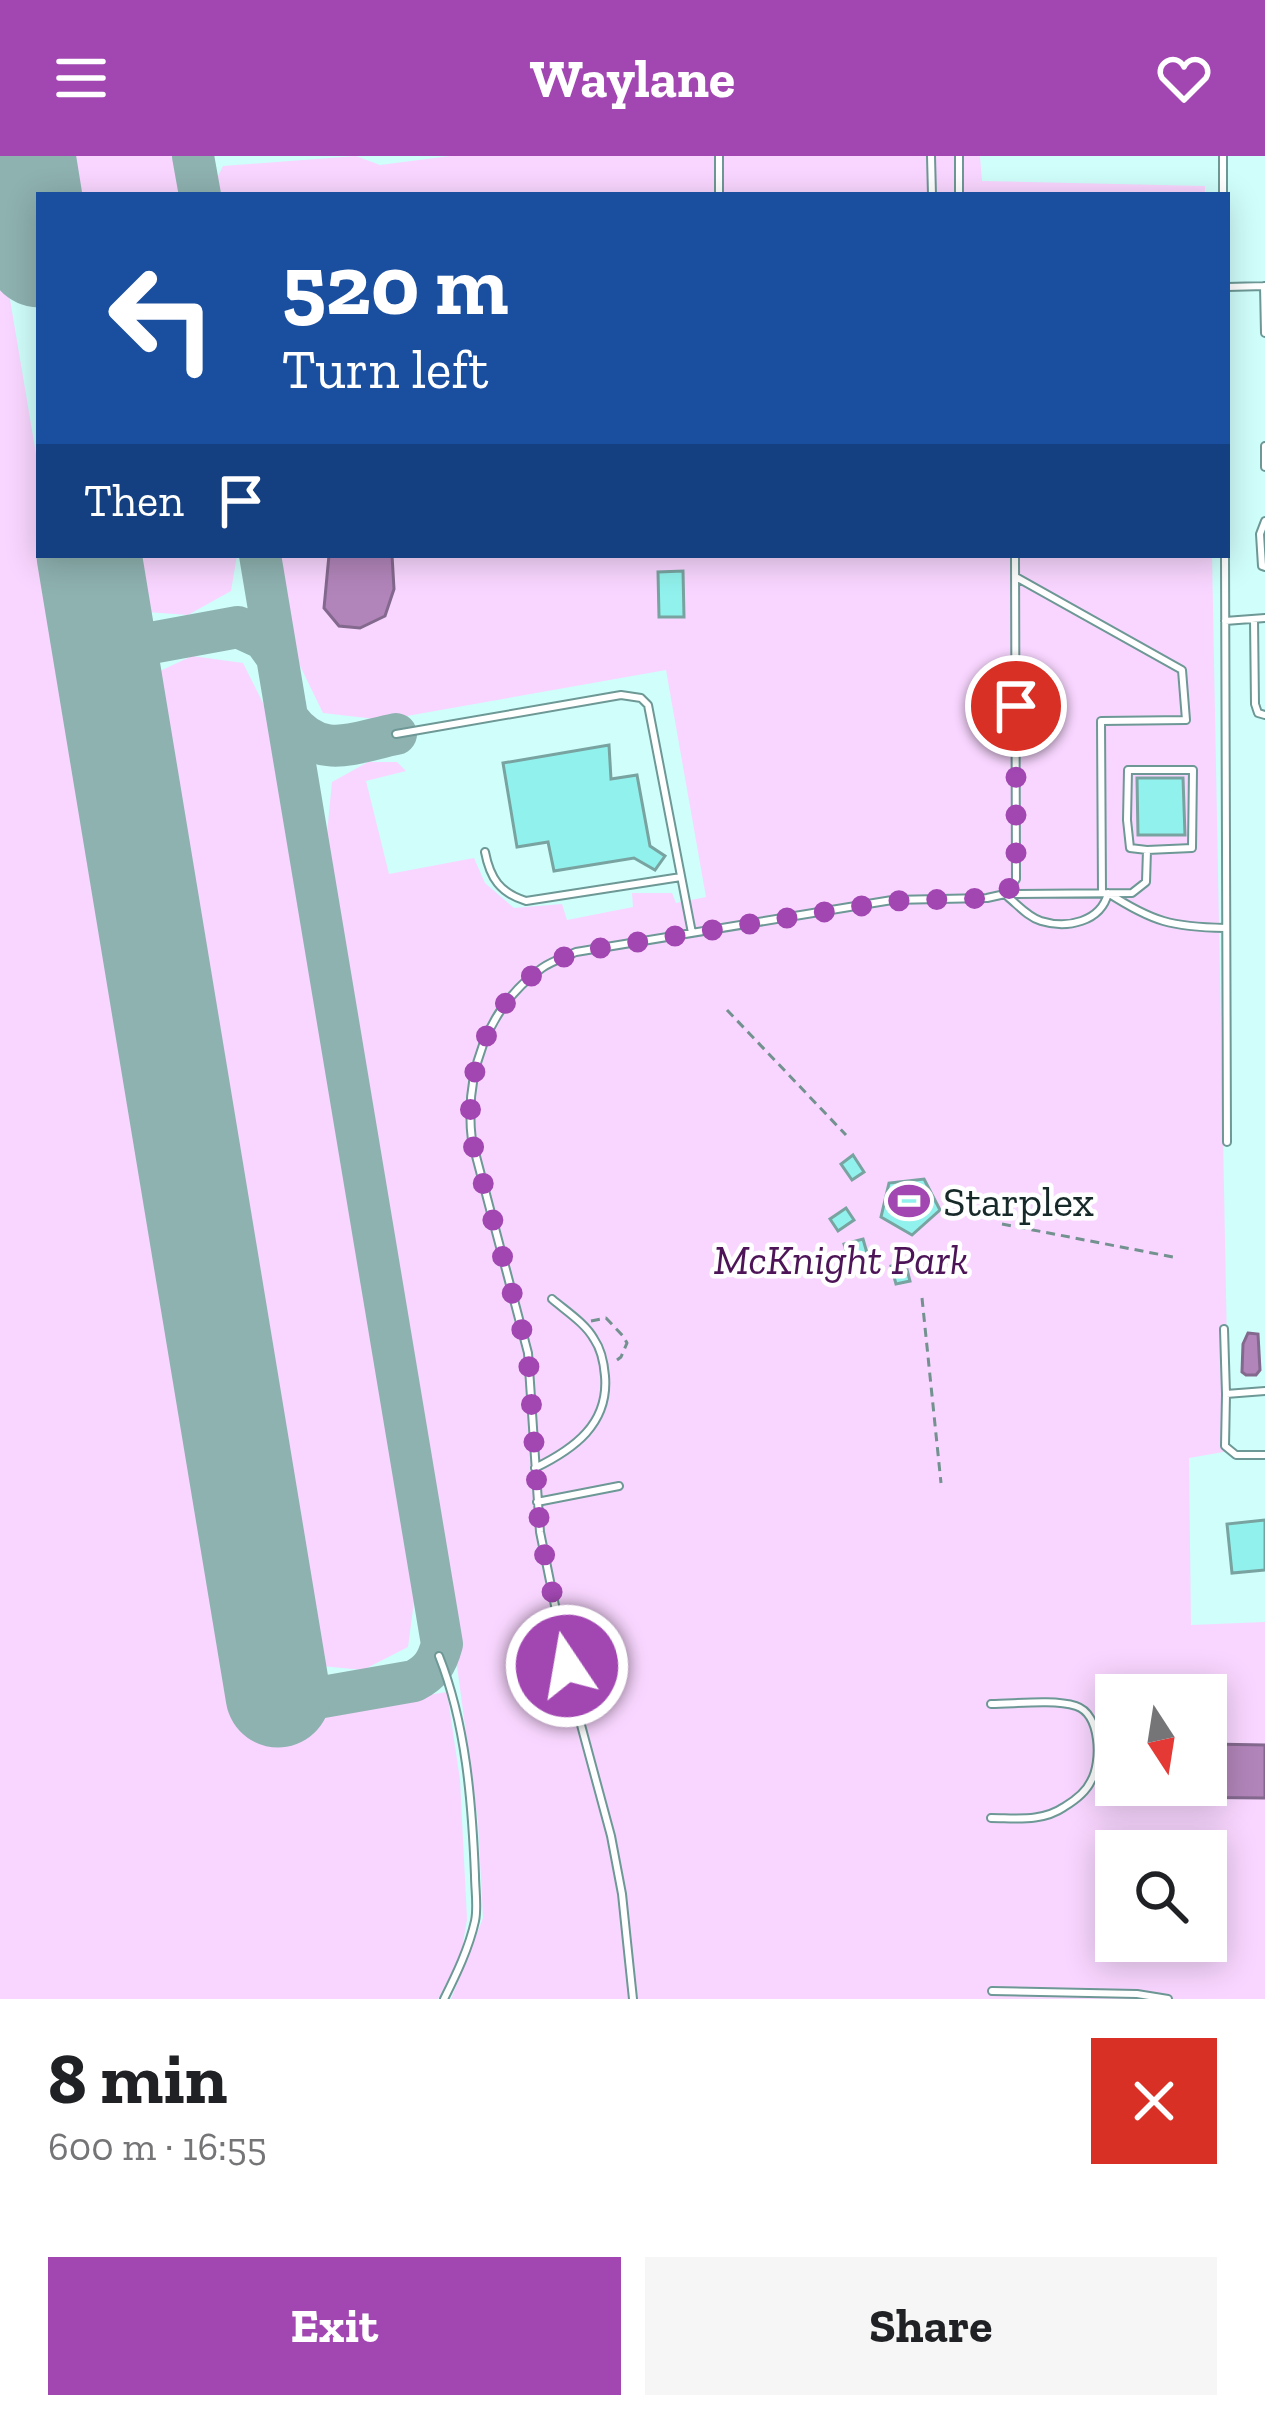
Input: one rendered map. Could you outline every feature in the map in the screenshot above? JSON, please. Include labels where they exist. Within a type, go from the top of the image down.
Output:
[{"type":"lane","points":[[719,156],[719,192]]},
{"type":"lane","points":[[931,156],[932,192]]},
{"type":"lane","points":[[958,192],[959,156]]},
{"type":"lane","points":[[1223,156],[1223,192]]},
{"type":"lane","points":[[1230,286],[1264,286],[1265,333]]},
{"type":"lane","points":[[1264,446],[1265,467]]},
{"type":"lane","points":[[1265,521],[1260,534],[1265,567]]},
{"type":"lane","points":[[1005,894],[1016,879],[1015,558]]},
{"type":"lane","points":[[1225,558],[1226,1142]]},
{"type":"lane","points":[[1005,894],[1040,920],[1082,922],[1095,914],[1106,903],[1101,721],[1186,720],[1182,670],[1016,577]]},
{"type":"lane","points":[[1225,621],[1265,618]]},
{"type":"lane","points":[[1254,619],[1255,704],[1258,713],[1265,715]]},
{"type":"lane","points":[[1254,652],[1265,651]]},
{"type":"lane","points":[[396,734],[621,695],[641,698],[648,705],[692,933]]},
{"type":"lane","points":[[1128,770],[1193,770],[1192,848],[1147,850],[1130,848],[1128,770]]},
{"type":"lane","points":[[633,1999],[611,1836],[574,1699],[544,1554],[528,1353],[472,1141],[468,1112],[480,1048],[495,1017],[517,990],[544,966],[576,952],[892,901],[1132,893],[1146,882],[1147,850]]},
{"type":"lane","points":[[485,852],[493,879],[513,897],[526,901],[681,877]]},
{"type":"lane","points":[[1105,893],[1140,914],[1178,927],[1225,928]]},
{"type":"lane","points":[[535,1468],[580,1442],[600,1416],[607,1392],[595,1339],[552,1299]]},
{"type":"lane","points":[[1223,1329],[1225,1446],[1236,1456],[1265,1455]]},
{"type":"lane","points":[[1226,1394],[1265,1391]]},
{"type":"lane","points":[[537,1502],[619,1486]]},
{"type":"lane","points":[[439,1656],[453,1692],[465,1767],[476,1919],[444,1999]]},
{"type":"lane","points":[[991,1704],[1074,1705],[1089,1713],[1096,1743],[1094,1779],[1062,1809],[1042,1818],[991,1818]]},
{"type":"lane","points":[[992,1991],[1168,1999]]},
{"type":"path","points":[[727,1010],[846,1135]]},
{"type":"path","points":[[1002,1224],[1173,1257]]},
{"type":"path","points":[[922,1298],[941,1483]]},
{"type":"path","points":[[580,1323],[606,1318],[627,1343],[621,1357],[604,1366]]},
{"type":"green space","points":[[56,156],[177,156],[183,192],[62,192]]},
{"type":"green space","points":[[356,156],[380,165],[450,156],[980,156],[982,181],[1205,186],[1205,192],[211,192],[223,166]]},
{"type":"green space","points":[[0,240],[36,454],[36,558],[54,558],[248,1723],[447,1692],[460,1780],[467,1919],[461,1955],[438,1999],[0,1999]]},
{"type":"green space","points":[[124,558],[236,558],[231,591],[188,615],[133,611]]},
{"type":"green space","name":"McKnight Park","points":[[274,558],[1212,558],[1229,1451],[1189,1458],[1191,1625],[1265,1622],[1265,1999],[451,1999],[483,1918],[478,1822],[441,1547],[325,854],[332,782],[368,762],[397,762],[406,771],[366,781],[389,874],[474,858],[485,883],[514,908],[562,904],[567,920],[633,907],[632,893],[672,893],[676,903],[706,897],[666,670],[384,720],[323,713],[288,641]]},
{"type":"green space","points":[[192,656],[243,663],[276,729],[418,1572],[408,1647],[363,1670],[311,1665],[145,678]]},
{"type":"shaded area","points":[[329,558],[392,558],[394,589],[385,616],[360,628],[339,626],[324,608]]},
{"type":"shaded area","points":[[1248,1333],[1258,1334],[1260,1370],[1256,1375],[1242,1372]]},
{"type":"shaded area","points":[[1227,1744],[1265,1745],[1265,1798],[1227,1798]]},
{"type":"building","points":[[683,571],[684,617],[659,617],[658,572]]},
{"type":"building","points":[[609,745],[611,779],[637,775],[650,846],[665,856],[655,870],[634,858],[554,871],[548,842],[517,847],[503,763]]},
{"type":"building","points":[[1137,778],[1183,778],[1185,835],[1138,835]]},
{"type":"building","points":[[853,1155],[864,1172],[852,1180],[841,1164]]},
{"type":"building","points":[[924,1179],[940,1210],[912,1235],[881,1217],[889,1183]]},
{"type":"building","points":[[846,1208],[854,1220],[838,1231],[830,1219]]},
{"type":"building","points":[[863,1239],[867,1253],[848,1258],[844,1244]]},
{"type":"building","points":[[905,1262],[910,1281],[896,1284],[891,1266]]},
{"type":"building","points":[[1265,1520],[1265,1570],[1232,1573],[1227,1524]]},
{"type":"taxiway","points":[[193,156],[199,192]]},
{"type":"taxiway","points":[[261,558],[442,1644],[433,1666],[414,1681],[317,1698],[278,1695]]},
{"type":"taxiway","points":[[98,608],[114,632],[140,645],[238,627],[264,639],[277,657]]},
{"type":"taxiway","points":[[112,694],[119,665],[140,645]]},
{"type":"taxiway","points":[[288,719],[324,745],[396,734]]},
{"type":"runway","points":[[23,156],[36,236]]},
{"type":"runway","points":[[89,558],[278,1695]]},
{"type":"place","name":"Starplex","points":[[909,1201]]},
{"type":"route","points":[[567,1666],[540,1532],[528,1353],[472,1141],[468,1112],[480,1048],[495,1017],[517,990],[544,966],[576,952],[892,901],[1005,894],[1016,879],[1016,706]]}]
